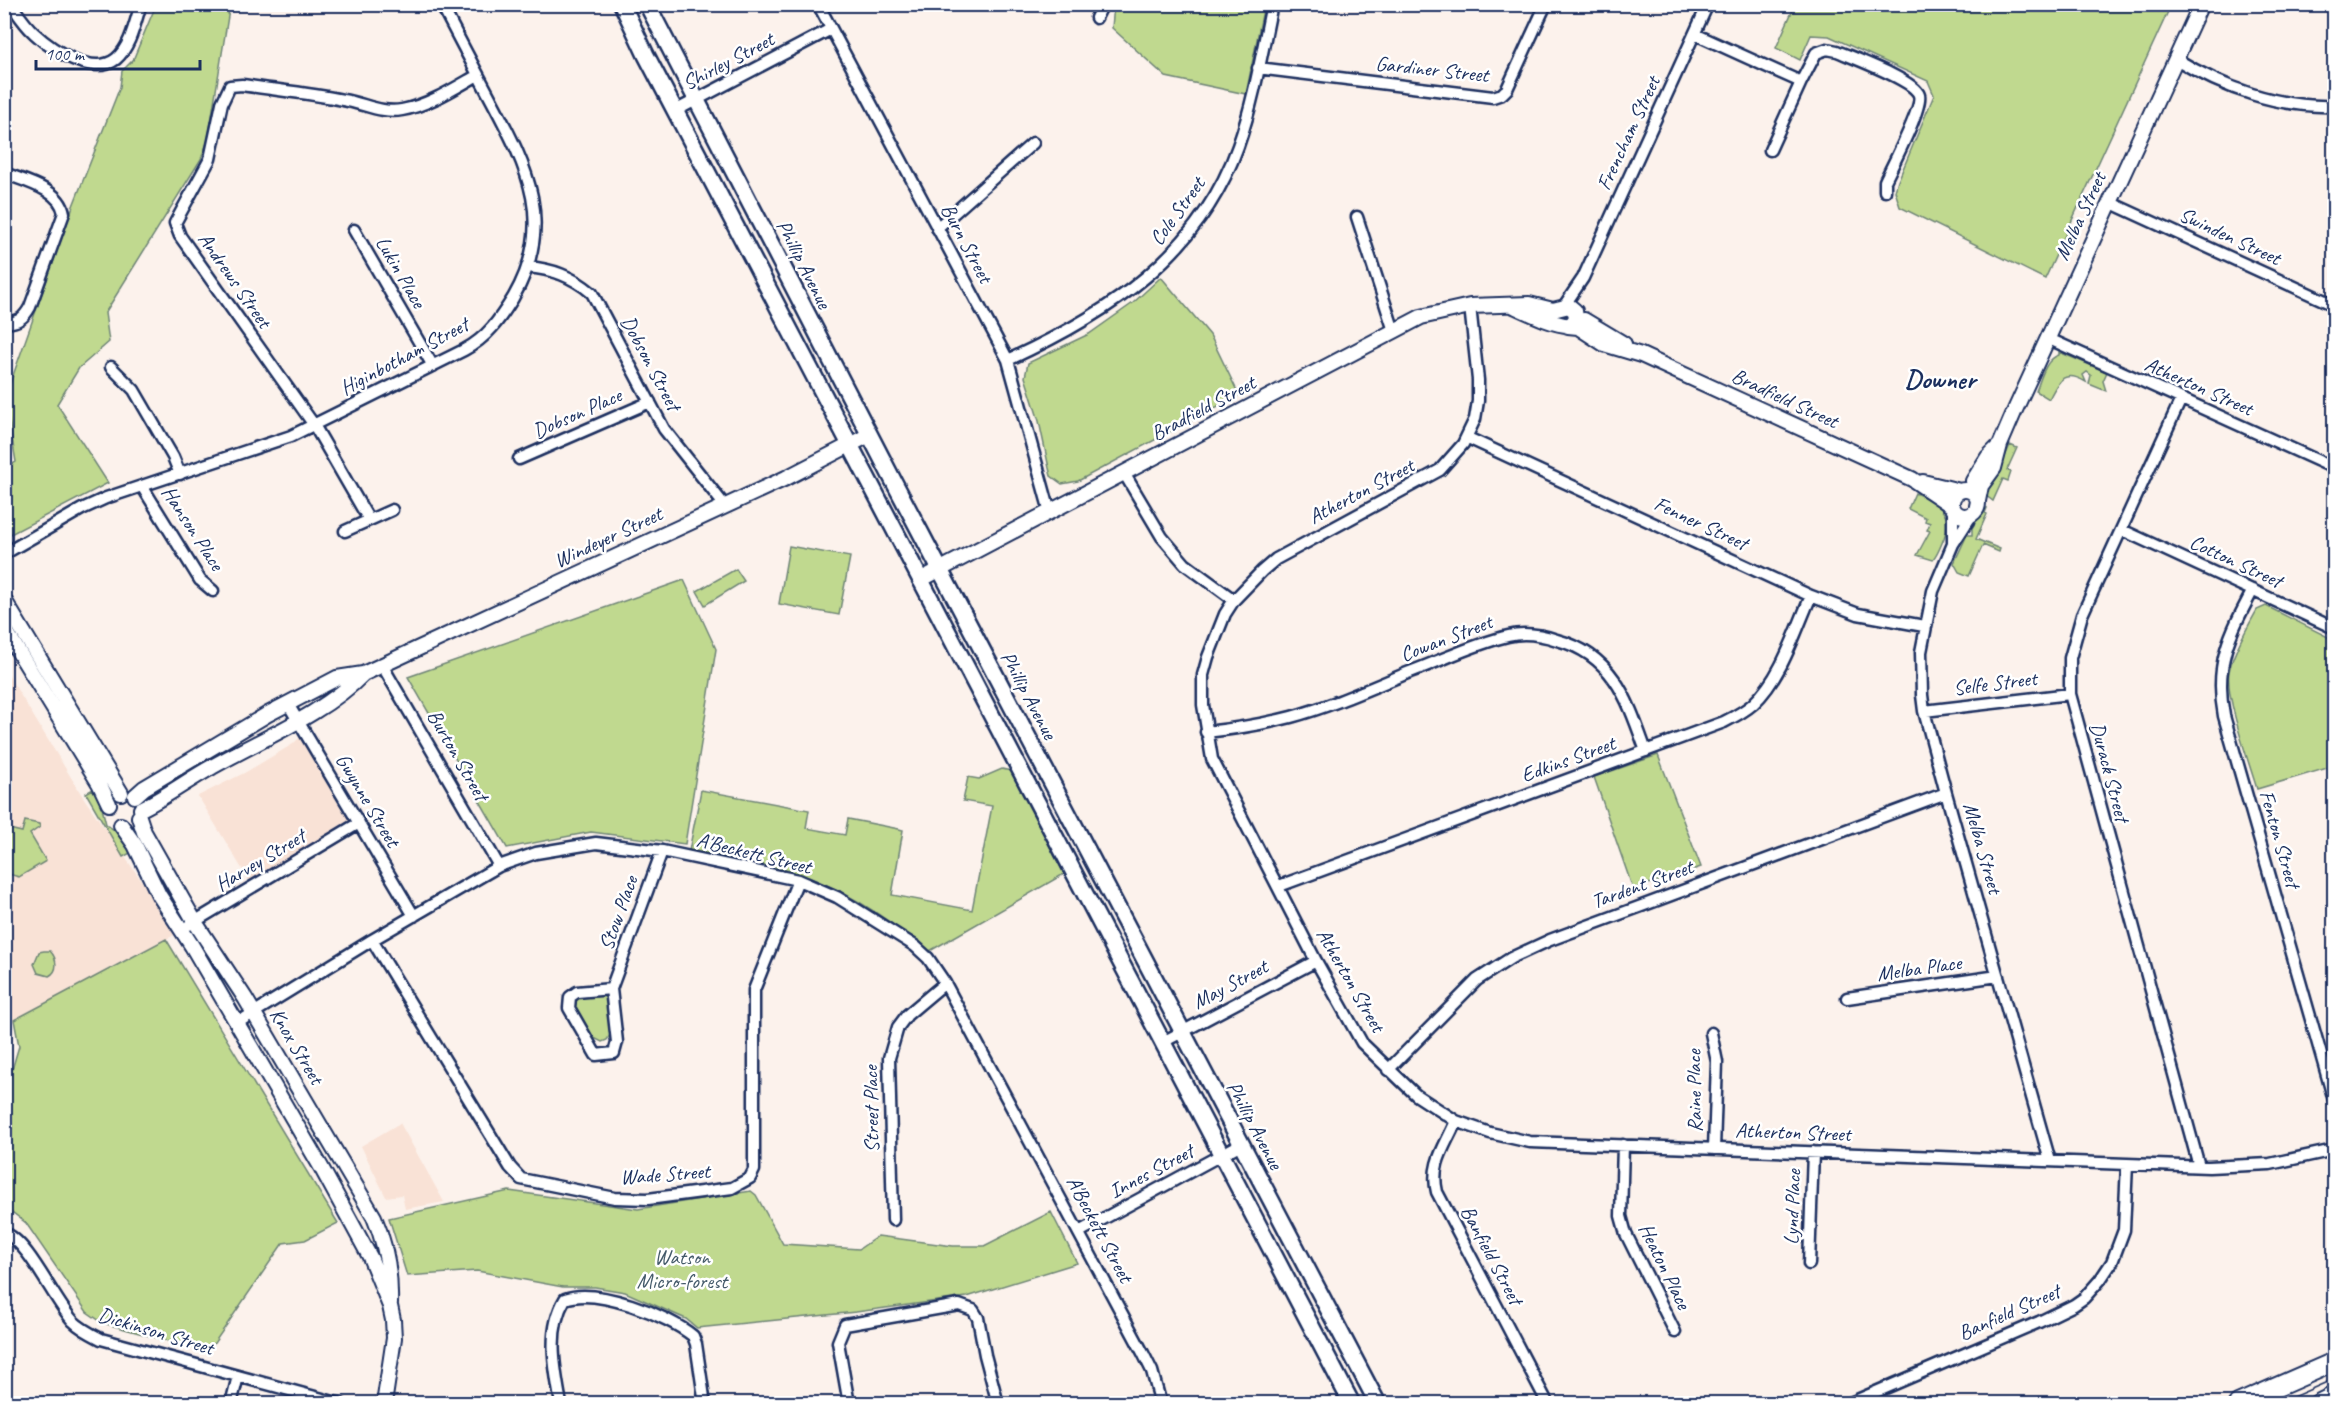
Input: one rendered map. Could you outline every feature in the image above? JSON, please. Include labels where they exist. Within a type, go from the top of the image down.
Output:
[{"type":"highway","points":[[2238,1404],[2334,1362]]},
{"type":"highway","points":[[2318,1404],[2334,1396]]},
{"type":"main road","name":"Phillip Avenue","points":[[622,4],[675,111],[1352,1404]]},
{"type":"main road","name":"Phillip Avenue","points":[[647,4],[869,435],[1378,1404]]},
{"type":"street","points":[[10,4],[33,33],[62,53],[90,65],[99,66],[122,53],[128,43],[141,4]]},
{"type":"street","name":"Higinbotham Street","points":[[4,554],[82,509],[142,486],[291,436],[476,344],[491,330],[518,289],[527,267],[534,231],[535,209],[520,153],[441,4]]},
{"type":"street","name":"Burn Street","points":[[818,4],[1008,360],[1050,512]]},
{"type":"street","points":[[1096,18],[1102,4]]},
{"type":"street","name":"Cole Street","points":[[1008,360],[1035,348],[1112,305],[1150,276],[1182,243],[1210,204],[1238,148],[1248,114],[1272,4]]},
{"type":"street","name":"Gardiner Street","points":[[1258,68],[1493,98],[1507,89],[1546,4]]},
{"type":"street","name":"Frencham Street","points":[[1567,315],[1708,4]]},
{"type":"street","name":"Melba Street","points":[[2050,1161],[1924,711],[1921,652],[1924,626],[1933,591],[1953,544],[1975,509],[1981,486],[1994,468],[2000,445],[2201,4]]},
{"type":"street","name":"Shirley Street","points":[[675,111],[831,29]]},
{"type":"street","points":[[1695,34],[1801,82]]},
{"type":"street","points":[[1770,150],[1816,53],[1827,49],[1837,51],[1915,88],[1919,96],[1917,111],[1885,181],[1885,191]]},
{"type":"street","points":[[2176,59],[2243,92],[2297,105],[2334,106]]},
{"type":"street","name":"Andrews Street","points":[[369,520],[314,425],[177,230],[175,223],[210,159],[226,93],[230,86],[242,85],[345,100],[370,107],[400,111],[436,98],[478,75]]},
{"type":"street","points":[[937,228],[1033,143]]},
{"type":"street","points":[[4,173],[51,193],[61,203],[64,213],[30,307],[21,320],[12,323],[4,322]]},
{"type":"street","name":"Swinden Street","points":[[2109,202],[2334,305]]},
{"type":"street","points":[[1358,217],[1394,331]]},
{"type":"street","name":"Lukin Place","points":[[354,230],[433,366]]},
{"type":"street","name":"Dobson Street","points":[[527,267],[560,272],[579,282],[592,293],[664,429],[725,506]]},
{"type":"street","name":"Bradfield Street","points":[[920,579],[1394,331],[1432,313],[1470,306],[1529,304],[1592,325],[1641,355],[1912,479],[1953,508]]},
{"type":"street","name":"Atherton Street","points":[[1470,306],[1478,401],[1475,419],[1468,438],[1440,470],[1276,559],[1262,571],[1234,600],[1225,614],[1203,675],[1203,705],[1212,759],[1316,961],[1362,1043],[1388,1070],[1416,1095],[1456,1121],[1490,1133],[1530,1142],[2233,1167],[2270,1164],[2334,1150]]},
{"type":"street","name":"Atherton Street","points":[[2048,338],[2334,468]]},
{"type":"street","points":[[111,367],[134,390],[173,457],[180,474]]},
{"type":"street","name":"Durack Street","points":[[2181,399],[2082,615],[2070,658],[2070,694],[2199,1166]]},
{"type":"street","name":"Dobson Place","points":[[519,459],[650,402]]},
{"type":"street","name":"Windeyer Street","points":[[134,803],[144,788],[288,704],[338,678],[363,674],[725,506],[869,435]]},
{"type":"street","name":"Fenner Street","points":[[1468,438],[1811,596],[1858,614],[1924,626]]},
{"type":"street","name":"Melba Street","points":[[1962,491],[1979,474],[1988,457],[2000,445]]},
{"type":"street","points":[[1124,473],[1162,537],[1185,564],[1234,600]]},
{"type":"street","name":"Bradfield Street","points":[[1912,479],[1962,491]]},
{"type":"street","name":"Hanson Place","points":[[142,486],[200,580],[213,591]]},
{"type":"street","points":[[1962,491],[1974,494],[1975,509],[1962,516],[1953,508],[1953,498],[1962,491]]},
{"type":"street","name":"Melba Street","points":[[1953,508],[1953,544]]},
{"type":"street","points":[[345,531],[392,510]]},
{"type":"street","name":"Cotton Street","points":[[2122,530],[2334,628]]},
{"type":"street","name":"Fenton Street","points":[[2253,590],[2224,654],[2220,694],[2224,716],[2334,1100]]},
{"type":"street","name":"Edkins Street","points":[[1279,886],[1724,722],[1753,704],[1767,687],[1781,664],[1811,596]]},
{"type":"street","name":"Knox Street","points":[[4,600],[14,640],[99,783],[109,804]]},
{"type":"street","name":"Knox Street","points":[[4,628],[134,803],[144,832],[195,922],[253,1012],[374,1217],[387,1255],[391,1280],[390,1306],[394,1338],[384,1404]]},
{"type":"street","name":"Cowan Street","points":[[1206,732],[1291,717],[1412,672],[1466,648],[1511,635],[1531,634],[1570,643],[1587,652],[1602,664],[1624,694],[1646,751]]},
{"type":"street","name":"Burton Street","points":[[382,665],[500,866]]},
{"type":"street","name":"Windeyer Street","points":[[134,803],[298,720],[349,688],[363,674]]},
{"type":"street","name":"Selfe Street","points":[[1924,711],[2070,694]]},
{"type":"street","name":"Gwynne Street","points":[[288,704],[414,916]]},
{"type":"street","name":"Tardent Street","points":[[1388,1070],[1477,980],[1511,958],[1550,940],[1946,793]]},
{"type":"street","points":[[114,796],[134,803],[131,824],[122,825],[115,822],[110,816],[109,804],[114,796]]},
{"type":"street","name":"Harvey Street","points":[[182,930],[359,823]]},
{"type":"street","name":"Knox Street","points":[[122,825],[135,845],[159,895],[182,930],[356,1228],[390,1306]]},
{"type":"street","name":"A'Beckett Street","points":[[237,1023],[372,940],[500,866],[536,853],[596,843],[662,851],[798,880],[837,897],[915,946],[928,958],[945,983],[1152,1371],[1161,1404]]},
{"type":"street","name":"Stow Place","points":[[611,989],[577,992],[570,997],[569,1008],[596,1055],[614,1053],[617,1042],[611,989],[662,851]]},
{"type":"street","name":"Wade Street","points":[[372,940],[510,1167],[521,1179],[632,1199],[716,1191],[743,1183],[750,1178],[754,1170],[754,990],[798,880]]},
{"type":"street","name":"May Street","points":[[1163,1042],[1316,961]]},
{"type":"street","name":"Melba Place","points":[[1847,999],[1998,976]]},
{"type":"street","name":"Street Place","points":[[893,1220],[889,1058],[898,1027],[907,1015],[945,983]]},
{"type":"street","name":"Raine Place","points":[[1712,1033],[1717,1062],[1714,1149]]},
{"type":"street","name":"Banfield Street","points":[[1456,1121],[1433,1176],[1437,1192],[1548,1404]]},
{"type":"street","name":"Innes Street","points":[[1079,1232],[1242,1144]]},
{"type":"street","name":"Heaton Place","points":[[1623,1145],[1621,1216],[1626,1234],[1675,1332]]},
{"type":"street","name":"Lynd Place","points":[[1809,1264],[1813,1152]]},
{"type":"street","name":"Banfield Street","points":[[1848,1404],[2039,1322],[2084,1298],[2112,1262],[2124,1230],[2127,1164]]},
{"type":"street","name":"Dickinson Street","points":[[4,1233],[18,1240],[55,1297],[74,1322],[85,1331],[101,1339],[341,1404]]},
{"type":"street","points":[[561,1404],[553,1356],[558,1316],[565,1299],[583,1295],[630,1304],[693,1336],[705,1404]]},
{"type":"street","points":[[849,1404],[838,1342],[845,1325],[959,1305],[973,1310],[978,1318],[998,1404]]},
{"type":"street","points":[[231,1404],[238,1376]]},
{"type":"shaded area","points":[[4,668],[83,797],[178,933],[5,1025]]},
{"type":"shaded area","points":[[301,736],[353,823],[250,882],[198,796],[246,772],[293,744]]},
{"type":"shaded area","points":[[400,1123],[444,1202],[405,1209],[402,1195],[386,1197],[361,1146]]},
{"type":"green space","points":[[1795,4],[2171,5],[2045,279],[1900,207],[1895,191],[1898,181],[1934,95],[1928,81],[1829,36],[1811,35],[1800,60],[1776,48]]},
{"type":"green space","points":[[156,5],[233,5],[229,10],[208,140],[201,159],[105,313],[109,342],[79,368],[57,404],[108,483],[5,537],[5,469],[16,462],[5,398],[73,206],[120,87],[122,71],[133,60]]},
{"type":"green space","points":[[1114,5],[1264,5],[1246,94],[1166,77],[1112,28]]},
{"type":"green space","points":[[1161,277],[1210,335],[1239,395],[1078,481],[1062,484],[1051,476],[1039,421],[1025,377],[1028,363],[1089,334],[1133,303]]},
{"type":"green space","points":[[2059,352],[2107,372],[2103,381],[2106,391],[2089,384],[2091,375],[2087,372],[2083,375],[2086,382],[2072,376],[2063,378],[2049,399],[2036,391],[2047,365],[2059,355]]},
{"type":"green space","points":[[2010,445],[2017,448],[2007,470],[2011,472],[2008,481],[2003,479],[1993,501],[1985,495],[1986,487],[1998,473]]},
{"type":"green space","points":[[1915,493],[1930,500],[1942,510],[1947,522],[1944,538],[1933,560],[1917,555],[1930,531],[1927,530],[1930,523],[1925,521],[1926,518],[1908,509]]},
{"type":"green space","points":[[1987,508],[1985,513],[1987,514],[1976,539],[2000,549],[1999,552],[1983,545],[1969,576],[1959,572],[1954,563],[1967,535],[1972,535],[1972,528]]},
{"type":"green space","points":[[789,546],[850,557],[839,615],[779,604]]},
{"type":"green space","points":[[736,569],[744,581],[705,605],[697,591]]},
{"type":"green space","points":[[684,580],[716,649],[685,844],[591,832],[507,848],[408,677]]},
{"type":"green space","points":[[2266,606],[2334,640],[2334,766],[2257,789],[2234,713],[2229,672],[2237,649],[2253,617],[2257,610]]},
{"type":"green space","points":[[1658,755],[1701,867],[1633,889],[1594,777]]},
{"type":"green space","points":[[1002,769],[1011,771],[1064,874],[928,952],[865,905],[812,878],[768,865],[689,851],[701,790],[809,810],[806,828],[845,835],[848,819],[903,830],[892,895],[972,910],[992,806],[963,801],[968,777],[979,779]]},
{"type":"green space","points":[[93,789],[101,804],[106,824],[122,836],[134,851],[123,857],[86,793]]},
{"type":"green space","points":[[25,821],[39,824],[40,827],[30,834],[46,861],[19,877],[5,873],[5,828],[22,832]]},
{"type":"green space","points":[[166,939],[338,1223],[305,1240],[283,1243],[208,1352],[103,1323],[87,1312],[26,1223],[13,1213],[5,1217],[5,1093],[19,1046],[14,1020]]},
{"type":"green space","points":[[50,951],[55,961],[56,968],[49,976],[38,973],[34,964],[39,952]]},
{"type":"green space","points":[[602,995],[609,1000],[610,1035],[602,1042],[592,1037],[574,1005],[579,996]]},
{"type":"green space","name":"Watson Micro-forest","points":[[509,1191],[638,1209],[751,1191],[756,1195],[783,1244],[859,1249],[878,1236],[953,1246],[984,1246],[1051,1212],[1077,1263],[967,1297],[856,1312],[697,1328],[686,1319],[625,1292],[595,1287],[563,1287],[477,1271],[407,1276],[389,1218]]},
{"type":"tram line","points":[[2277,1404],[2334,1379]]},
{"type":"district","name":"Downer","points":[[1940,379]]}]
